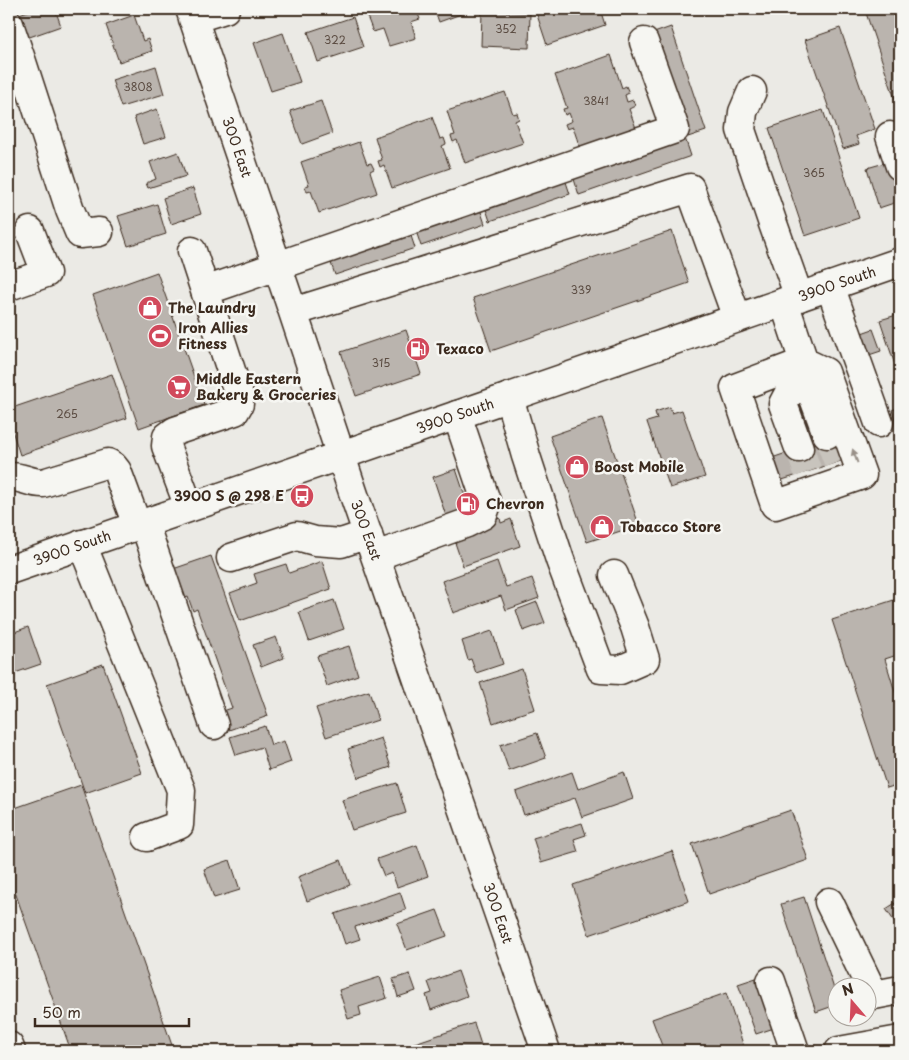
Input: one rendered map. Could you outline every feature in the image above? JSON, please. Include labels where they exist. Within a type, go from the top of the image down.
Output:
[{"type":"street","points":[[192,14],[224,9]]},
{"type":"street","name":"300 East","points":[[192,14],[429,714],[540,1050]]},
{"type":"street","points":[[9,24],[70,210],[80,234],[99,232]]},
{"type":"street","points":[[205,292],[675,129],[644,42]]},
{"type":"street","points":[[752,91],[743,112],[741,130],[772,221],[791,300],[795,372],[783,404],[822,465]]},
{"type":"street","points":[[890,136],[900,166]]},
{"type":"street","points":[[293,312],[690,188],[737,318]]},
{"type":"street","points":[[9,286],[46,273],[30,232]]},
{"type":"street","points":[[189,507],[166,446],[167,437],[175,431],[235,411],[240,404],[239,394],[192,251]]},
{"type":"street","name":"3900 South","points":[[9,570],[900,262]]},
{"type":"street","points":[[830,286],[879,423]]},
{"type":"street","points":[[747,384],[780,480],[775,505],[735,388],[747,384],[795,372],[825,372],[862,475],[822,465],[780,480]]},
{"type":"street","points":[[509,397],[560,560],[601,669],[620,670],[645,659],[635,627],[614,574]]},
{"type":"street","points":[[230,558],[297,536],[315,541],[372,545],[467,523],[483,515],[487,504],[457,416]]},
{"type":"street","points":[[9,477],[17,476],[34,483],[42,483],[108,463],[114,466],[140,524],[214,724]]},
{"type":"street","points":[[82,544],[181,790],[179,825],[147,837]]},
{"type":"street","points":[[830,902],[874,995],[900,990]]},
{"type":"street","points":[[771,981],[795,1051]]},
{"type":"street","points":[[839,1051],[900,1040]]},
{"type":"street","points":[[9,1046],[10,1051]]},
{"type":"building","points":[[34,9],[55,9],[61,26],[21,40],[13,16]]},
{"type":"building","points":[[382,9],[416,9],[420,19],[411,22],[416,38],[389,46],[383,29],[373,32],[366,14]]},
{"type":"building","points":[[423,9],[472,10],[439,22],[435,11],[425,14]]},
{"type":"building","points":[[535,9],[600,9],[605,25],[547,45]]},
{"type":"building","points":[[891,9],[900,36],[900,114],[865,10]]},
{"type":"building","points":[[482,11],[530,13],[529,48],[481,46]]},
{"type":"building","points":[[134,15],[143,41],[148,39],[152,51],[119,62],[106,25]]},
{"type":"building","points":[[353,17],[363,47],[318,62],[308,32]]},
{"type":"building","points":[[671,27],[706,131],[688,137],[654,33]]},
{"type":"building","points":[[840,28],[875,129],[856,136],[859,144],[843,149],[805,40]]},
{"type":"building","points":[[283,33],[300,82],[271,91],[254,43]]},
{"type":"building","points":[[611,55],[622,88],[626,86],[629,93],[625,95],[627,102],[633,100],[635,106],[629,109],[636,128],[580,148],[573,127],[567,129],[565,124],[572,121],[569,113],[565,115],[563,109],[567,108],[555,75]]},
{"type":"building","points":[[156,66],[164,94],[121,107],[112,80]]},
{"type":"building","points":[[505,92],[513,114],[517,113],[519,119],[515,121],[523,143],[465,163],[457,140],[453,142],[451,136],[455,135],[447,111]]},
{"type":"building","points":[[321,101],[332,133],[302,144],[290,111]]},
{"type":"building","points":[[157,109],[166,137],[143,144],[134,117]]},
{"type":"building","points":[[823,110],[859,218],[805,236],[769,128]]},
{"type":"building","points":[[432,117],[440,139],[444,138],[446,144],[442,146],[450,168],[392,188],[384,165],[380,167],[378,161],[382,160],[375,137]]},
{"type":"building","points":[[685,138],[691,156],[579,195],[573,176]]},
{"type":"building","points":[[359,142],[367,164],[371,163],[374,169],[370,171],[377,193],[319,213],[311,191],[307,192],[305,186],[309,185],[301,162]]},
{"type":"building","points":[[178,152],[186,176],[148,188],[146,183],[156,179],[150,162]]},
{"type":"building","points":[[888,162],[900,201],[879,208],[867,168]]},
{"type":"building","points":[[564,176],[570,194],[490,221],[484,203]]},
{"type":"building","points":[[193,188],[201,214],[171,224],[163,198]]},
{"type":"building","points":[[157,204],[166,234],[128,246],[118,216]]},
{"type":"building","points":[[479,206],[485,224],[421,246],[415,228]]},
{"type":"building","points":[[409,230],[415,248],[335,275],[329,257]]},
{"type":"building","points":[[672,231],[689,283],[491,351],[473,298]]},
{"type":"building","points":[[9,249],[16,270],[9,272]]},
{"type":"building","points":[[157,272],[204,405],[139,428],[93,295]]},
{"type":"building","points":[[900,314],[900,380],[880,320]]},
{"type":"building","points":[[873,329],[881,351],[863,357],[856,335]]},
{"type":"building","points":[[406,330],[421,374],[356,396],[341,352]]},
{"type":"building","points":[[112,374],[127,418],[20,455],[9,421],[9,409]]},
{"type":"building","points":[[670,407],[672,413],[682,410],[705,477],[670,488],[647,422],[657,419],[655,412]]},
{"type":"building","points":[[900,407],[900,435],[892,410]]},
{"type":"building","points":[[602,418],[639,525],[587,542],[550,436]]},
{"type":"building","points":[[836,436],[844,460],[773,483],[766,460]]},
{"type":"building","points":[[456,469],[472,517],[449,525],[433,477]]},
{"type":"building","points":[[500,518],[501,523],[511,519],[520,546],[463,566],[452,534]]},
{"type":"building","points":[[211,556],[268,716],[229,730],[223,711],[232,708],[197,609],[193,611],[188,597],[183,599],[173,569]]},
{"type":"building","points":[[322,561],[331,589],[240,621],[230,593],[257,583],[254,574],[286,564],[289,573]]},
{"type":"building","points":[[497,561],[506,587],[532,578],[539,598],[506,610],[501,596],[453,613],[442,581]]},
{"type":"building","points":[[900,598],[900,654],[885,659],[900,708],[900,784],[887,788],[832,620]]},
{"type":"building","points":[[334,600],[344,629],[309,641],[299,612]]},
{"type":"building","points":[[537,602],[545,623],[523,631],[516,610]]},
{"type":"building","points":[[28,627],[41,664],[9,675],[9,634]]},
{"type":"building","points":[[492,631],[503,664],[476,673],[471,659],[468,660],[462,641]]},
{"type":"building","points":[[276,637],[284,658],[261,667],[253,645]]},
{"type":"building","points":[[349,646],[358,675],[327,686],[317,656]]},
{"type":"building","points":[[103,664],[142,773],[85,793],[47,684]]},
{"type":"building","points":[[522,669],[535,709],[493,723],[480,683]]},
{"type":"building","points":[[369,691],[378,720],[326,737],[316,708]]},
{"type":"building","points":[[265,726],[271,745],[284,741],[291,762],[269,770],[262,747],[236,755],[230,737]]},
{"type":"building","points":[[537,733],[546,758],[509,771],[500,745]]},
{"type":"building","points":[[381,738],[391,767],[358,778],[348,749]]},
{"type":"building","points":[[572,772],[578,789],[624,772],[633,799],[582,817],[575,798],[524,815],[516,792]]},
{"type":"building","points":[[397,783],[406,813],[352,830],[342,800]]},
{"type":"building","points":[[81,785],[174,1051],[71,1051],[15,892],[9,894],[9,810]]},
{"type":"building","points":[[791,810],[808,860],[709,894],[692,844]]},
{"type":"building","points":[[582,823],[586,835],[574,839],[578,852],[541,863],[533,838]]},
{"type":"building","points":[[417,845],[428,876],[397,887],[392,873],[384,876],[377,859]]},
{"type":"building","points":[[672,851],[689,901],[589,935],[573,885]]},
{"type":"building","points":[[230,860],[240,890],[214,898],[204,869]]},
{"type":"building","points":[[341,860],[350,885],[307,901],[298,877]]},
{"type":"building","points":[[400,892],[406,910],[355,927],[360,939],[345,944],[335,914]]},
{"type":"building","points":[[804,897],[830,978],[826,978],[826,1008],[816,1012],[781,904]]},
{"type":"building","points":[[900,900],[900,930],[886,909]]},
{"type":"building","points":[[437,910],[447,936],[407,950],[397,924]]},
{"type":"building","points":[[458,971],[467,996],[431,1010],[426,995],[432,993],[428,982]]},
{"type":"building","points":[[410,974],[416,991],[398,997],[393,979]]},
{"type":"building","points":[[380,977],[387,998],[359,1007],[361,1015],[348,1019],[339,990]]},
{"type":"building","points":[[756,978],[774,1028],[756,1034],[738,984]]},
{"type":"building","points":[[726,993],[744,1047],[733,1051],[664,1051],[652,1019]]},
{"type":"building","points":[[474,1023],[483,1051],[391,1051]]},
{"type":"tunnel","points":[[829,438],[838,462]]},
{"type":"tunnel","points":[[799,448],[808,472]]},
{"type":"place","name":"The Laundry","points":[[150,308]]},
{"type":"place","name":"Iron Allies Fitness","points":[[160,336]]},
{"type":"place","name":"Texaco","points":[[418,349]]},
{"type":"place","name":"Middle Eastern Bakery & Groceries","points":[[179,387]]},
{"type":"place","name":"Boost Mobile","points":[[577,467]]},
{"type":"place","name":"3900 S @ 298 E","points":[[302,496]]},
{"type":"place","name":"Chevron","points":[[468,504]]},
{"type":"place","name":"Tobacco Store","points":[[602,527]]}]
